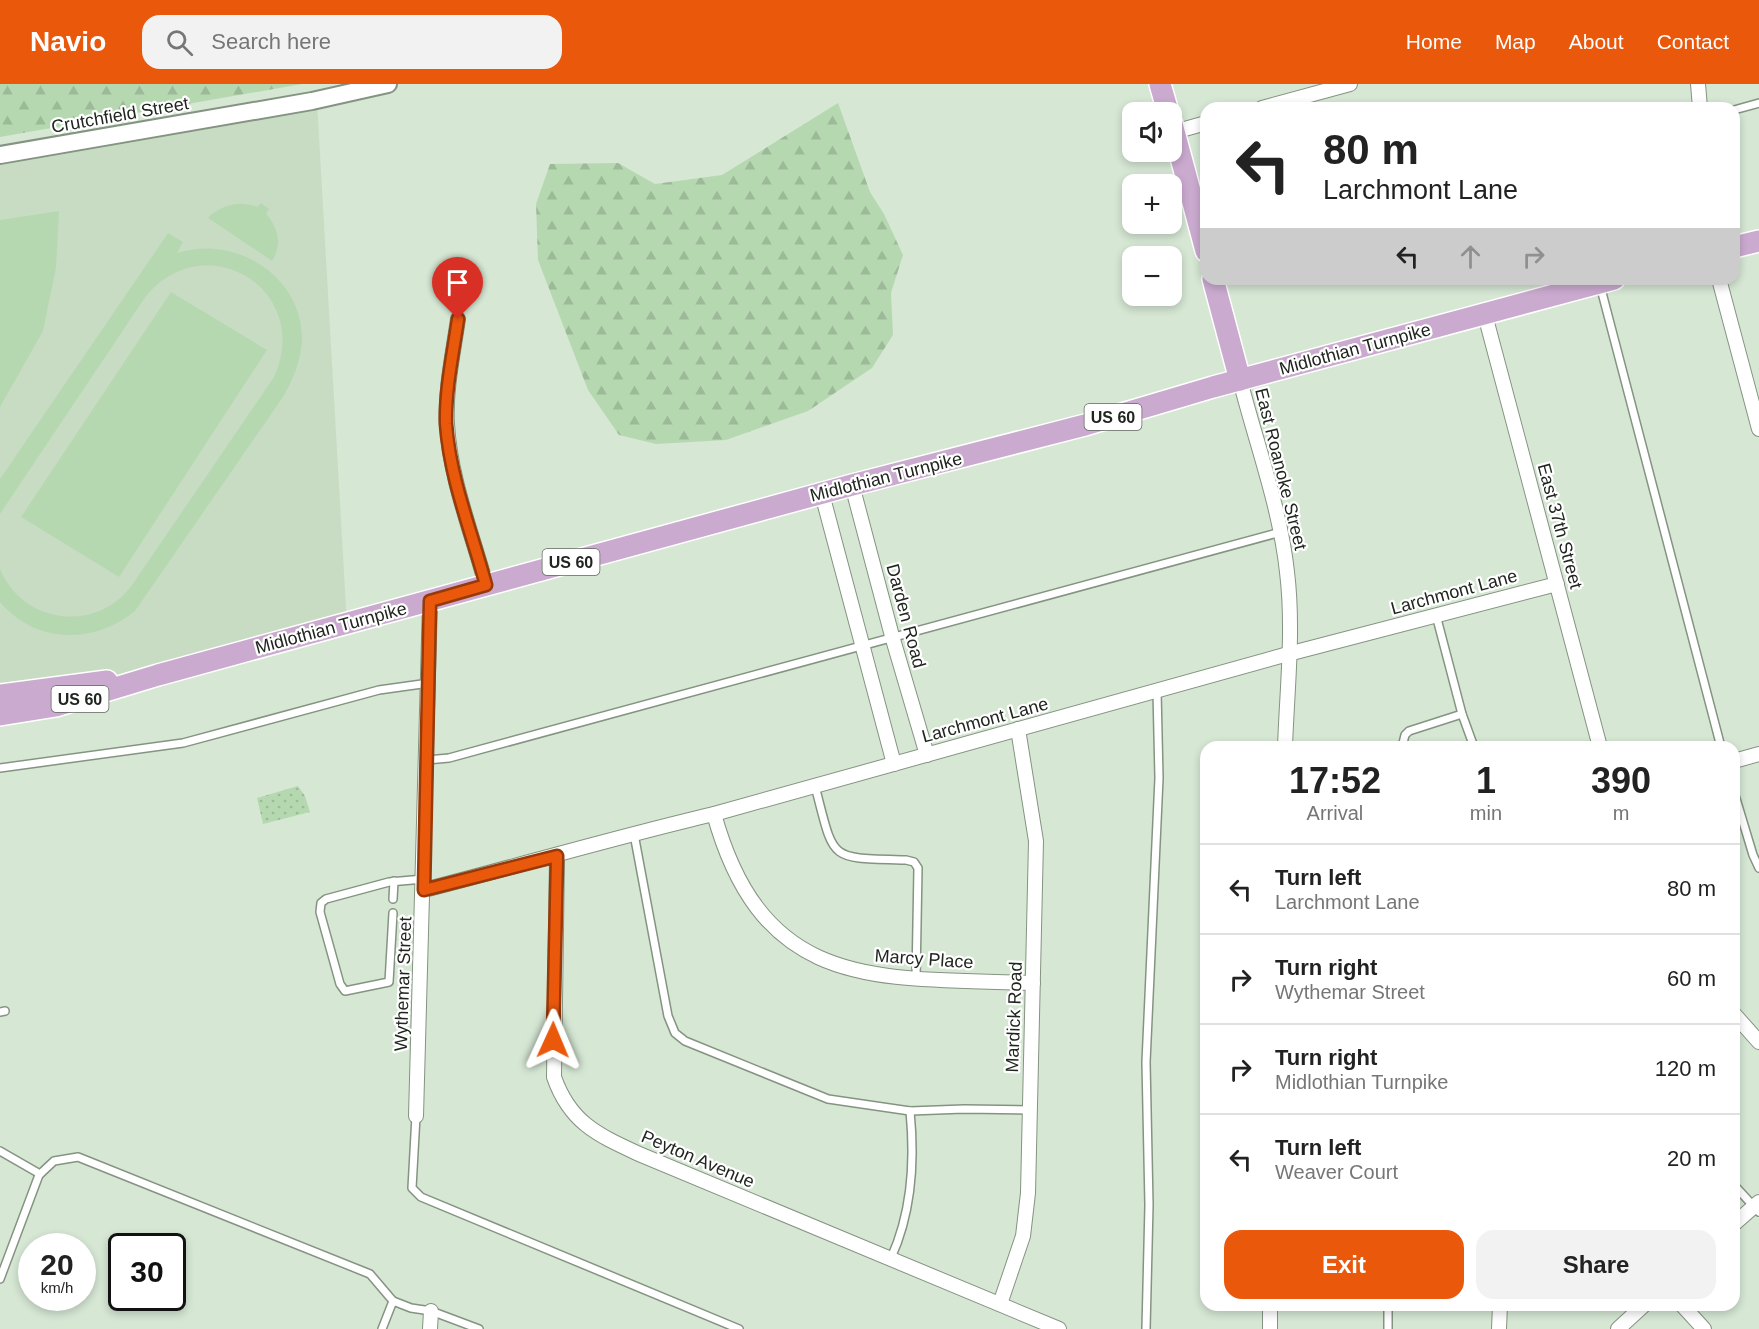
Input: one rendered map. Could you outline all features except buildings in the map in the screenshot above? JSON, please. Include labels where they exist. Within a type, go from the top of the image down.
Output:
[{"type":"main road","points":[[1160,84],[1165,102]]},
{"type":"main road","points":[[1182,162],[1200,229]]},
{"type":"main road","points":[[1740,246],[1759,241]]},
{"type":"main road","points":[[1215,285],[1240,380]]},
{"type":"main road","name":"Midlothian Turnpike","points":[[0,715],[56,706],[158,675],[486,585],[852,485],[1085,425],[1240,380],[1593,285]]},
{"type":"main road","name":"Midlothian Turnpike","points":[[0,695],[158,675]]},
{"type":"street","name":"Crutchfield Street","points":[[0,155],[312,101],[387,84]]},
{"type":"street","points":[[1284,102],[1350,84]]},
{"type":"street","points":[[1698,84],[1700,102]]},
{"type":"street","points":[[1182,123],[1200,123]]},
{"type":"street","points":[[1721,285],[1759,429]]},
{"type":"street","name":"East 37th Street","points":[[1485,315],[1598,741]]},
{"type":"street","points":[[458,319],[447,396],[446,424],[450,456],[486,585]]},
{"type":"street","name":"East Roanoke Street","points":[[1240,380],[1281,532],[1290,608],[1285,741]]},
{"type":"street","name":"Darden Road","points":[[852,485],[892,636],[927,755]]},
{"type":"street","points":[[822,494],[894,764]]},
{"type":"street","name":"Larchmont Lane","points":[[424,885],[557,856],[634,832],[714,814],[1288,654],[1557,584]]},
{"type":"street","name":"Wythemar Street","points":[[416,1116],[430,601]]},
{"type":"street","name":"Mardick Road","points":[[1000,1304],[1023,1236],[1026,1217],[1030,1110],[1036,841],[1018,729]]},
{"type":"street","points":[[1740,759],[1759,754]]},
{"type":"street","name":"Marcy Place","points":[[714,814],[720,836],[743,887],[766,918],[784,936],[807,952],[852,971],[916,978],[1033,982]]},
{"type":"street","name":"Peyton Avenue","points":[[557,856],[554,1077],[561,1098],[575,1116],[596,1134],[639,1154],[1059,1329]]},
{"type":"street","points":[[1740,1021],[1759,1042]]},
{"type":"street","points":[[1740,1220],[1757,1207]]},
{"type":"street","points":[[430,1329],[431,1311]]},
{"type":"street","points":[[1270,1311],[1270,1329]]},
{"type":"street","points":[[1499,1329],[1500,1311]]},
{"type":"street","points":[[1618,1329],[1638,1311]]},
{"type":"street","points":[[1688,1311],[1704,1329]]},
{"type":"lane","points":[[1740,108],[1759,103]]},
{"type":"lane","points":[[1608,285],[1720,741]]},
{"type":"lane","points":[[427,760],[449,758],[1281,532]]},
{"type":"lane","points":[[1436,615],[1462,714],[1472,741]]},
{"type":"lane","points":[[0,768],[183,743],[379,690],[429,683]]},
{"type":"lane","points":[[1146,1329],[1149,1205],[1146,1062],[1159,778],[1157,691]]},
{"type":"lane","points":[[1404,741],[1409,731],[1462,714]]},
{"type":"lane","points":[[816,786],[829,837],[838,852],[852,859],[906,860],[914,862],[918,868],[916,978]]},
{"type":"lane","points":[[1740,813],[1752,855],[1759,868]]},
{"type":"lane","points":[[634,832],[668,1016],[675,1033],[701,1049],[828,1099],[910,1111],[964,1108],[1030,1110]]},
{"type":"lane","points":[[393,914],[389,982],[345,991],[340,984],[320,912],[321,903],[326,899],[394,881],[424,885]]},
{"type":"lane","points":[[393,899],[394,881]]},
{"type":"lane","points":[[891,1258],[904,1224],[910,1190],[913,1146],[910,1111]]},
{"type":"lane","points":[[416,1116],[412,1188],[421,1197],[740,1329]]},
{"type":"lane","points":[[0,1151],[40,1174]]},
{"type":"lane","points":[[0,1279],[40,1174],[54,1161],[78,1156],[370,1274],[393,1301],[411,1308],[431,1311],[479,1329]]},
{"type":"lane","points":[[1740,1191],[1757,1207]]},
{"type":"lane","points":[[382,1329],[393,1301]]},
{"type":"lane","points":[[1388,1311],[1388,1329]]},
{"type":"shaded area","points":[[317,102],[347,625],[157,675],[0,695],[0,156]]},
{"type":"green space","points":[[0,84],[302,84],[0,137]]},
{"type":"green space","points":[[838,103],[870,192],[884,214],[903,255],[891,293],[893,335],[872,368],[808,411],[726,440],[656,444],[619,435],[588,390],[538,260],[536,204],[550,164],[618,163],[655,184],[722,175]]},
{"type":"green space","points":[[261,203],[269,209],[266,213],[278,236],[277,248],[272,261],[208,218],[218,210],[231,205],[244,204],[257,207]]},
{"type":"green space","points":[[59,211],[56,268],[43,331],[0,407],[0,220]]},
{"type":"green space","points":[[168,233],[183,242],[177,253],[199,249],[221,250],[242,255],[262,265],[278,279],[291,297],[299,317],[302,340],[298,363],[283,397],[135,611],[102,630],[65,635],[47,632],[30,626],[14,616],[0,602],[0,569],[11,587],[25,602],[42,611],[61,616],[80,616],[99,611],[117,601],[132,585],[274,377],[282,345],[279,317],[266,293],[246,276],[221,267],[194,267],[168,277],[144,299],[0,514],[0,479]]},
{"type":"green space","points":[[171,292],[267,350],[119,577],[21,517]]},
{"type":"green space","points":[[298,786],[305,796],[310,812],[263,824],[257,798]]},
{"type":"route","points":[[458,319],[447,396],[446,424],[450,456],[486,585],[430,601],[424,890],[557,856],[553,1040]]}]
